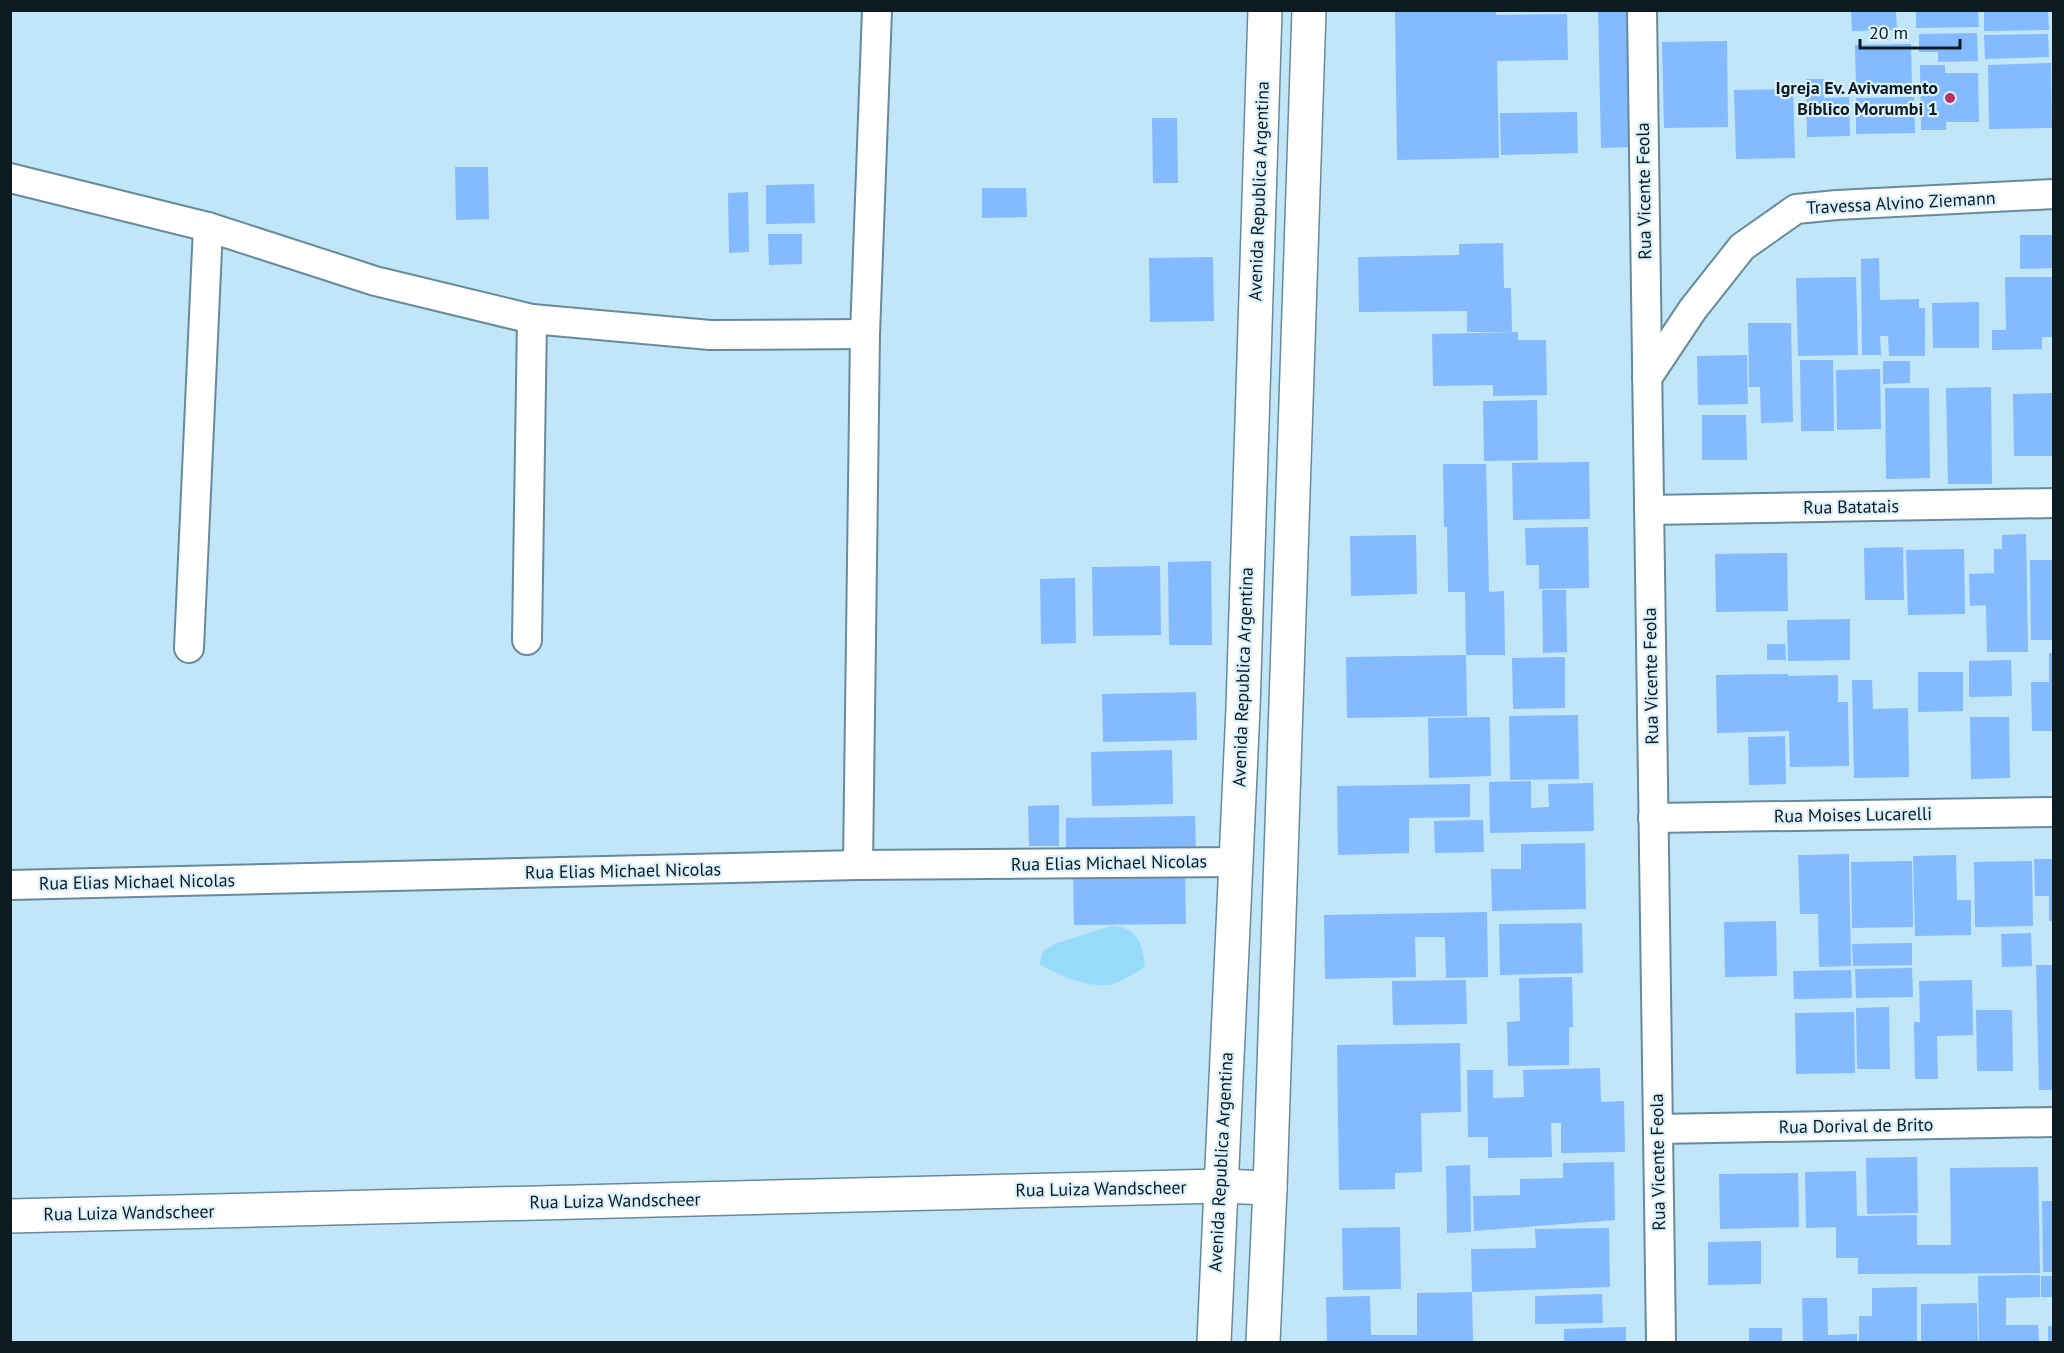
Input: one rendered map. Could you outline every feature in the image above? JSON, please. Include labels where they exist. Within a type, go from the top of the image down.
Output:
[{"type":"main road","name":"Avenida Republica Argentina","points":[[1214,1342],[1243,708],[1265,10]]},
{"type":"main road","points":[[1263,1342],[1309,10]]},
{"type":"main road","name":"Rua Luiza Wandscheer","points":[[10,1216],[1220,1186],[1270,1188]]},
{"type":"street","points":[[858,866],[865,334],[877,10]]},
{"type":"street","name":"Rua Vicente Feola","points":[[1642,10],[1661,1342]]},
{"type":"street","points":[[10,178],[208,227],[375,281],[532,319],[710,335],[865,334]]},
{"type":"street","name":"Travessa Alvino Ziemann","points":[[1647,378],[1693,309],[1742,247],[1796,209],[2054,194]]},
{"type":"street","points":[[189,648],[208,227]]},
{"type":"street","points":[[527,640],[532,319]]},
{"type":"street","name":"Rua Batatais","points":[[1649,510],[2054,503]]},
{"type":"street","name":"Rua Moises Lucarelli","points":[[1653,818],[2054,812]]},
{"type":"street","name":"Rua Elias Michael Nicolas","points":[[10,885],[858,866],[1236,862]]},
{"type":"street","name":"Rua Dorival de Brito","points":[[1658,1129],[2054,1122]]},
{"type":"shaded area","points":[[1111,926],[1127,929],[1133,933],[1140,944],[1145,967],[1116,983],[1097,985],[1076,981],[1039,964],[1044,950],[1057,943]]},
{"type":"building","points":[[1395,10],[1496,10],[1496,15],[1567,14],[1568,60],[1497,61],[1499,158],[1397,160]]},
{"type":"building","points":[[1598,10],[1629,10],[1631,147],[1601,148]]},
{"type":"building","points":[[1851,10],[1896,10],[1897,30],[1852,31]]},
{"type":"building","points":[[1978,10],[1979,27],[1916,28],[1916,12]]},
{"type":"building","points":[[1984,10],[2048,10],[2049,30],[1984,31]]},
{"type":"building","points":[[1977,33],[1978,61],[1938,62],[1938,52],[1919,52],[1919,34]]},
{"type":"building","points":[[2048,34],[2049,57],[1985,59],[1984,35]]},
{"type":"building","points":[[1727,41],[1728,127],[1664,128],[1662,42]]},
{"type":"building","points":[[1911,44],[1912,87],[1856,88],[1855,45]]},
{"type":"building","points":[[2051,63],[2052,128],[1989,129],[1988,65]]},
{"type":"building","name":"Igreja Ev. Avivamento Bíblico Morumbi 1","points":[[1920,65],[1945,65],[1945,73],[1978,73],[1979,122],[1946,122],[1946,130],[1921,130]]},
{"type":"building","points":[[1806,79],[1824,79],[1824,98],[1849,97],[1850,136],[1807,137]]},
{"type":"building","points":[[1793,89],[1795,158],[1736,159],[1734,90]]},
{"type":"building","points":[[1914,97],[1915,133],[1856,134],[1856,98]]},
{"type":"building","points":[[1577,112],[1578,153],[1501,155],[1500,113]]},
{"type":"building","points":[[1152,118],[1177,118],[1178,183],[1153,183]]},
{"type":"building","points":[[455,167],[488,167],[489,219],[456,220]]},
{"type":"building","points":[[814,184],[815,223],[766,224],[766,185]]},
{"type":"building","points":[[982,188],[1026,188],[1027,217],[982,218]]},
{"type":"building","points":[[748,192],[749,252],[729,253],[728,193]]},
{"type":"building","points":[[768,234],[802,234],[802,264],[769,265]]},
{"type":"building","points":[[2020,235],[2054,235],[2054,268],[2020,269]]},
{"type":"building","points":[[1503,243],[1504,288],[1511,288],[1512,332],[1467,332],[1467,311],[1359,312],[1358,257],[1459,255],[1459,244]]},
{"type":"building","points":[[1213,257],[1214,321],[1150,322],[1149,258]]},
{"type":"building","points":[[1879,258],[1880,300],[1919,299],[1919,308],[1925,308],[1925,356],[1889,356],[1888,336],[1880,336],[1881,355],[1862,355],[1861,259]]},
{"type":"building","points":[[1856,277],[1858,355],[1798,356],[1796,278]]},
{"type":"building","points":[[2005,277],[2054,277],[2054,337],[2042,337],[2042,349],[1992,350],[1992,330],[2006,330]]},
{"type":"building","points":[[1979,302],[1979,348],[1933,348],[1932,303]]},
{"type":"building","points":[[1748,323],[1791,323],[1793,422],[1761,423],[1760,387],[1749,387]]},
{"type":"building","points":[[1518,332],[1518,340],[1546,340],[1547,395],[1493,396],[1493,385],[1433,386],[1432,334]]},
{"type":"building","points":[[1747,355],[1748,404],[1698,405],[1697,356]]},
{"type":"building","points":[[1800,360],[1833,360],[1834,431],[1801,431]]},
{"type":"building","points":[[1883,361],[1910,361],[1910,383],[1883,384]]},
{"type":"building","points":[[1880,369],[1881,429],[1837,430],[1836,370]]},
{"type":"building","points":[[1991,387],[1992,484],[1948,484],[1946,388]]},
{"type":"building","points":[[1885,388],[1929,388],[1930,478],[1886,479]]},
{"type":"building","points":[[2054,393],[2054,456],[2014,456],[2013,394]]},
{"type":"building","points":[[1537,400],[1538,460],[1484,461],[1483,401]]},
{"type":"building","points":[[1702,415],[1746,415],[1747,460],[1702,460]]},
{"type":"building","points":[[1589,462],[1590,519],[1513,520],[1512,463]]},
{"type":"building","points":[[1443,464],[1486,464],[1489,592],[1504,591],[1505,655],[1466,655],[1465,592],[1448,592]]},
{"type":"building","points":[[1588,527],[1589,588],[1539,589],[1539,565],[1526,565],[1525,528]]},
{"type":"building","points":[[2026,534],[2028,652],[1987,652],[1986,605],[1970,606],[1969,574],[1994,573],[1994,549],[2002,549],[2002,535]]},
{"type":"building","points":[[1416,535],[1417,594],[1351,596],[1350,536]]},
{"type":"building","points":[[1903,547],[1904,600],[1865,600],[1864,548]]},
{"type":"building","points":[[1964,549],[1965,614],[1908,615],[1906,550]]},
{"type":"building","points":[[1787,553],[1788,611],[1716,612],[1715,554]]},
{"type":"building","points":[[2030,560],[2054,560],[2054,640],[2031,640]]},
{"type":"building","points":[[1211,561],[1212,645],[1169,645],[1168,562]]},
{"type":"building","points":[[1160,566],[1161,635],[1093,636],[1092,567]]},
{"type":"building","points":[[1075,578],[1076,643],[1041,644],[1040,579]]},
{"type":"building","points":[[1542,590],[1566,590],[1567,652],[1543,653]]},
{"type":"building","points":[[1850,619],[1850,660],[1788,661],[1787,620]]},
{"type":"building","points":[[1767,644],[1785,644],[1786,660],[1767,660]]},
{"type":"building","points":[[2049,653],[2054,653],[2054,731],[2032,731],[2031,682],[2049,682]]},
{"type":"building","points":[[1466,655],[1467,716],[1347,718],[1346,657]]},
{"type":"building","points":[[1565,657],[1565,708],[1513,709],[1512,658]]},
{"type":"building","points":[[2011,660],[2012,696],[1969,697],[1969,661]]},
{"type":"building","points":[[1918,672],[1963,672],[1963,711],[1918,712]]},
{"type":"building","points":[[1788,674],[1788,676],[1838,675],[1838,702],[1848,702],[1849,766],[1790,767],[1789,731],[1717,733],[1716,675]]},
{"type":"building","points":[[1852,680],[1872,680],[1873,709],[1908,708],[1909,777],[1854,778]]},
{"type":"building","points":[[1196,692],[1197,740],[1103,742],[1102,694]]},
{"type":"building","points":[[1578,715],[1579,779],[1510,780],[1509,716]]},
{"type":"building","points":[[1490,717],[1491,776],[1429,778],[1428,718]]},
{"type":"building","points":[[1970,717],[2009,717],[2010,778],[1971,779]]},
{"type":"building","points":[[1785,736],[1786,784],[1749,785],[1748,737]]},
{"type":"building","points":[[1172,750],[1173,804],[1092,806],[1091,752]]},
{"type":"building","points":[[1531,781],[1531,808],[1549,807],[1548,784],[1593,783],[1594,831],[1490,833],[1489,782]]},
{"type":"building","points":[[1470,784],[1470,817],[1409,818],[1409,853],[1338,855],[1337,786]]},
{"type":"building","points":[[1059,805],[1059,846],[1029,846],[1028,806]]},
{"type":"building","points":[[1195,816],[1196,849],[1066,852],[1066,818]]},
{"type":"building","points":[[1483,820],[1484,852],[1435,853],[1434,821]]},
{"type":"building","points":[[1585,843],[1586,909],[1492,911],[1491,869],[1521,869],[1521,844]]},
{"type":"building","points":[[1849,854],[1851,966],[1819,967],[1818,914],[1800,914],[1798,855]]},
{"type":"building","points":[[1956,855],[1957,900],[1971,900],[1971,935],[1915,936],[1913,856]]},
{"type":"building","points":[[2034,859],[2054,859],[2054,921],[2049,921],[2049,896],[2035,896]]},
{"type":"building","points":[[1912,861],[1913,927],[1852,928],[1851,862]]},
{"type":"building","points":[[2032,861],[2033,926],[1975,927],[1974,862]]},
{"type":"building","points":[[1185,871],[1186,924],[1074,925],[1073,873]]},
{"type":"building","points":[[1487,912],[1488,977],[1446,978],[1445,937],[1415,937],[1416,977],[1325,979],[1324,915]]},
{"type":"building","points":[[1776,921],[1777,976],[1725,977],[1724,922]]},
{"type":"building","points":[[1582,923],[1583,973],[1500,975],[1499,924]]},
{"type":"building","points":[[2031,933],[2032,966],[2002,967],[2001,934]]},
{"type":"building","points":[[1912,943],[1912,965],[1853,966],[1852,944]]},
{"type":"building","points":[[2036,965],[2054,965],[2054,1090],[2039,1090]]},
{"type":"building","points":[[1912,968],[1913,997],[1856,998],[1855,969]]},
{"type":"building","points":[[1851,970],[1852,998],[1794,999],[1793,971]]},
{"type":"building","points":[[1572,977],[1573,1027],[1569,1027],[1569,1065],[1508,1066],[1507,1022],[1520,1021],[1519,978]]},
{"type":"building","points":[[1466,980],[1467,1024],[1393,1025],[1392,981]]},
{"type":"building","points":[[1972,980],[1973,1035],[1937,1036],[1938,1079],[1915,1079],[1914,1022],[1920,1022],[1919,981]]},
{"type":"building","points":[[1889,1007],[1890,1069],[1857,1069],[1856,1008]]},
{"type":"building","points":[[1976,1010],[2012,1010],[2013,1071],[1977,1071]]},
{"type":"building","points":[[1854,1012],[1855,1073],[1796,1074],[1795,1013]]},
{"type":"building","points":[[1460,1043],[1461,1112],[1421,1113],[1422,1172],[1395,1173],[1395,1189],[1339,1190],[1337,1045]]},
{"type":"building","points":[[1600,1068],[1601,1102],[1624,1101],[1625,1152],[1561,1153],[1561,1123],[1551,1123],[1552,1157],[1488,1158],[1488,1137],[1468,1137],[1467,1070],[1493,1070],[1493,1098],[1524,1097],[1523,1070]]},
{"type":"building","points":[[1917,1157],[1918,1213],[1867,1214],[1866,1158]]},
{"type":"building","points":[[1614,1162],[1615,1220],[1474,1231],[1473,1196],[1520,1195],[1520,1179],[1563,1178],[1563,1163]]},
{"type":"building","points":[[1470,1165],[1471,1232],[1447,1233],[1446,1166]]},
{"type":"building","points":[[2038,1167],[2040,1273],[1858,1274],[1858,1258],[1836,1258],[1836,1227],[1806,1228],[1805,1172],[1856,1171],[1857,1216],[1917,1215],[1917,1245],[1951,1245],[1950,1168]]},
{"type":"building","points":[[1798,1173],[1799,1227],[1720,1229],[1719,1174]]},
{"type":"building","points":[[2042,1201],[2054,1201],[2054,1272],[2043,1272]]},
{"type":"building","points":[[1400,1227],[1401,1289],[1343,1290],[1342,1228]]},
{"type":"building","points":[[1609,1228],[1610,1287],[1472,1292],[1471,1249],[1536,1248],[1535,1229]]},
{"type":"building","points":[[1761,1241],[1761,1284],[1708,1285],[1708,1242]]},
{"type":"building","points":[[2040,1275],[2040,1297],[2006,1298],[2006,1325],[2038,1325],[2039,1342],[1979,1342],[1978,1276]]},
{"type":"building","points":[[2041,1276],[2054,1276],[2054,1297],[2041,1297]]},
{"type":"building","points":[[1917,1287],[1917,1342],[1859,1342],[1859,1316],[1872,1316],[1872,1288]]},
{"type":"building","points":[[1472,1292],[1473,1342],[1327,1342],[1326,1297],[1370,1296],[1371,1335],[1417,1335],[1417,1293]]},
{"type":"building","points":[[1602,1294],[1603,1323],[1535,1324],[1535,1296]]},
{"type":"building","points":[[1802,1298],[1827,1298],[1828,1335],[1857,1334],[1857,1342],[1803,1342]]},
{"type":"building","points":[[1977,1303],[1978,1342],[1921,1342],[1921,1304]]},
{"type":"building","points":[[2048,1326],[2054,1326],[2054,1342],[2048,1342]]},
{"type":"building","points":[[1626,1327],[1626,1342],[1564,1342],[1564,1329]]},
{"type":"building","points":[[1749,1328],[1782,1328],[1782,1342],[1749,1342]]},
{"type":"place","name":"Igreja Ev. Avivamento Bíblico Morumbi 1","points":[[1950,98]]}]
